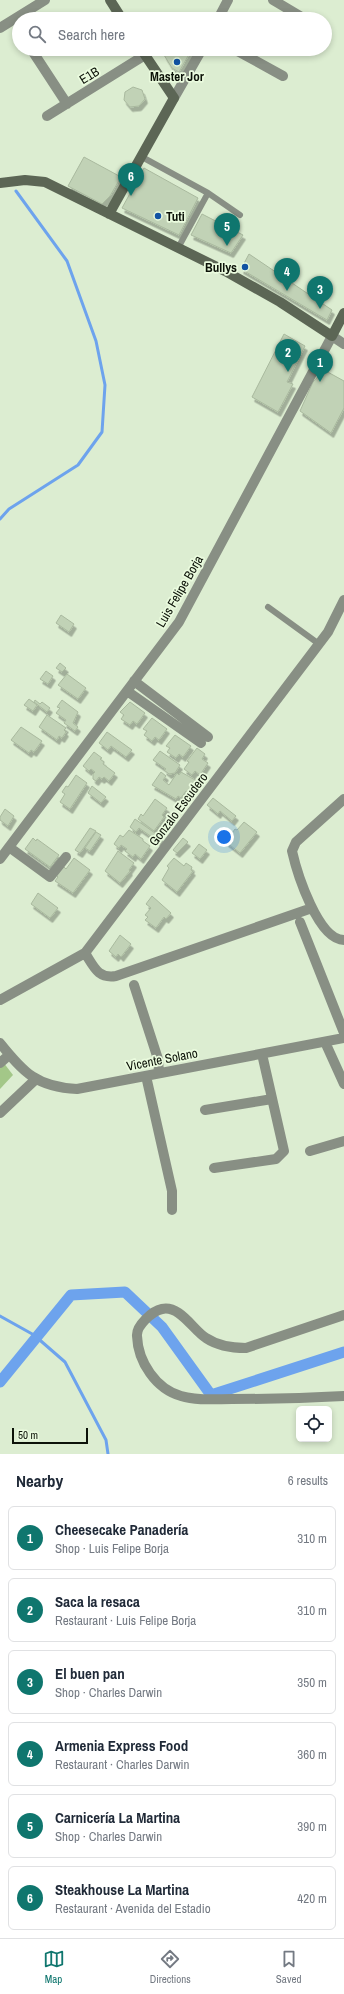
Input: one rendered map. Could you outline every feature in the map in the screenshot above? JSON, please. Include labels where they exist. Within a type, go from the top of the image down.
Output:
[{"type":"street","points":[[26,12],[45,0]]},
{"type":"street","points":[[110,0],[118,12]]},
{"type":"street","points":[[222,12],[228,0]]},
{"type":"street","points":[[273,0],[293,12]]},
{"type":"street","points":[[0,28],[12,21]]},
{"type":"street","points":[[36,56],[67,104]]},
{"type":"street","name":"E1B","points":[[47,116],[137,56]]},
{"type":"street","points":[[146,56],[174,98]]},
{"type":"street","points":[[109,214],[198,56]]},
{"type":"street","points":[[247,56],[283,76]]},
{"type":"street","points":[[0,183],[25,180],[45,182],[178,248],[280,302],[344,344]]},
{"type":"street","name":"Luis Felipe Borja","points":[[0,859],[178,622],[344,313]]},
{"type":"street","name":"Gonzalo Escudero","points":[[0,1000],[85,953],[328,632],[344,600]]},
{"type":"street","points":[[127,690],[205,740],[134,681]]},
{"type":"street","points":[[344,799],[296,842],[292,852],[312,908],[324,927],[332,936],[344,940]]},
{"type":"street","points":[[9,847],[50,877],[66,857]]},
{"type":"street","points":[[85,953],[99,974],[104,977],[116,976],[312,908]]},
{"type":"street","points":[[300,922],[344,1033]]},
{"type":"street","points":[[134,985],[158,1059],[159,1073]]},
{"type":"street","name":"Vicente Solano","points":[[0,1043],[9,1055],[36,1079],[56,1088],[77,1089],[344,1038]]},
{"type":"street","points":[[325,1042],[344,1084]]},
{"type":"street","points":[[214,1168],[276,1159],[284,1151],[262,1054]]},
{"type":"street","points":[[0,1064],[9,1055]]},
{"type":"street","points":[[146,1076],[172,1191],[172,1210]]},
{"type":"street","points":[[0,1113],[36,1079]]},
{"type":"street","points":[[205,1110],[272,1099]]},
{"type":"street","points":[[310,1151],[344,1142]]},
{"type":"street","points":[[344,1315],[246,1348],[233,1348],[205,1338],[176,1312],[161,1309],[142,1323],[138,1328],[137,1340],[149,1372],[163,1387],[182,1396],[217,1399],[280,1399],[344,1396]]},
{"type":"lane","points":[[142,157],[208,193],[240,215]]},
{"type":"lane","points":[[178,248],[208,193]]},
{"type":"lane","points":[[268,607],[319,644]]},
{"type":"green space","points":[[0,1058],[13,1075],[0,1089]]},
{"type":"building","points":[[165,56],[188,56],[179,72],[172,68]]},
{"type":"building","points":[[133,87],[142,90],[145,99],[139,106],[130,107],[124,100],[125,92]]},
{"type":"building","points":[[84,157],[121,177],[110,196],[102,204],[68,186]]},
{"type":"building","points":[[144,168],[198,198],[179,235],[122,208]]},
{"type":"building","points":[[202,214],[243,235],[231,253],[191,235]]},
{"type":"building","points":[[249,254],[332,310],[327,320],[241,269]]},
{"type":"building","points":[[284,334],[305,346],[287,382],[293,384],[278,412],[252,397]]},
{"type":"building","points":[[324,370],[344,381],[344,408],[331,433],[300,411],[313,382]]},
{"type":"building","points":[[61,615],[74,624],[69,632],[56,623]]},
{"type":"building","points":[[60,663],[66,668],[62,672],[56,668]]},
{"type":"building","points":[[46,671],[53,676],[48,684],[40,679]]},
{"type":"building","points":[[67,674],[86,688],[78,699],[58,685]]},
{"type":"building","points":[[29,699],[37,705],[33,711],[24,705]]},
{"type":"building","points":[[35,700],[40,704],[42,702],[50,708],[47,712],[34,702]]},
{"type":"building","points":[[62,700],[78,712],[73,723],[78,727],[75,731],[64,723],[66,720],[56,713],[60,708],[57,707]]},
{"type":"building","points":[[130,702],[145,713],[137,724],[133,721],[130,725],[121,719],[124,715],[120,712]]},
{"type":"building","points":[[47,715],[66,728],[64,730],[66,732],[62,738],[59,736],[57,740],[39,727]]},
{"type":"building","points":[[152,718],[167,729],[159,740],[155,737],[152,741],[144,735],[147,731],[143,729]]},
{"type":"building","points":[[21,727],[42,741],[34,752],[31,750],[29,753],[11,740]]},
{"type":"building","points":[[107,732],[132,750],[126,757],[111,746],[108,750],[99,743]]},
{"type":"building","points":[[175,735],[191,746],[183,757],[179,754],[176,758],[167,752],[170,748],[166,746]]},
{"type":"building","points":[[197,748],[205,754],[202,759],[208,763],[200,775],[195,771],[192,775],[184,769],[189,762],[187,761]]},
{"type":"building","points":[[160,751],[180,765],[175,773],[169,774],[164,770],[166,769],[153,760]]},
{"type":"building","points":[[94,752],[102,758],[100,759],[104,762],[103,764],[115,773],[109,781],[104,777],[102,779],[99,777],[96,781],[93,779],[93,774],[95,772],[91,769],[89,771],[83,766]]},
{"type":"building","points":[[161,772],[166,776],[163,780],[169,785],[177,773],[179,775],[181,772],[197,781],[189,793],[186,791],[181,798],[178,796],[176,799],[152,785]]},
{"type":"building","points":[[76,775],[87,783],[70,809],[60,802],[65,794],[62,792],[66,786],[68,787]]},
{"type":"building","points":[[92,786],[106,797],[101,803],[88,793]]},
{"type":"building","points":[[213,798],[236,816],[232,821],[220,811],[218,814],[207,805]]},
{"type":"building","points":[[155,799],[167,808],[162,815],[164,817],[154,831],[138,819],[141,814],[143,816]]},
{"type":"building","points":[[5,809],[14,816],[8,826],[0,820],[0,817]]},
{"type":"building","points":[[135,819],[162,838],[159,842],[139,828],[136,832],[130,827]]},
{"type":"building","points":[[244,822],[257,832],[240,853],[226,842],[235,829],[237,830]]},
{"type":"building","points":[[90,828],[96,831],[80,853],[75,850]]},
{"type":"building","points":[[129,830],[143,839],[143,841],[150,846],[141,859],[135,854],[133,857],[125,851],[127,849],[121,845],[119,848],[114,844],[120,835],[123,837]]},
{"type":"building","points":[[96,832],[101,835],[90,851],[85,848]]},
{"type":"building","points":[[33,838],[36,841],[37,839],[59,855],[50,867],[25,849]]},
{"type":"building","points":[[183,838],[188,842],[177,853],[173,850]]},
{"type":"building","points":[[199,844],[207,850],[200,859],[192,853]]},
{"type":"building","points":[[118,851],[134,863],[129,870],[130,871],[120,883],[105,871]]},
{"type":"building","points":[[74,858],[90,870],[73,893],[55,881],[58,877],[56,875],[63,866],[66,869]]},
{"type":"building","points":[[174,858],[184,866],[186,863],[192,867],[191,870],[193,871],[177,892],[162,880],[169,868],[167,866]]},
{"type":"building","points":[[38,893],[58,908],[50,918],[31,904]]},
{"type":"building","points":[[152,896],[171,913],[166,919],[164,917],[156,928],[145,920],[148,917],[145,915],[151,908],[146,904]]},
{"type":"building","points":[[120,935],[131,944],[121,957],[118,954],[116,957],[109,951]]},
{"type":"waterway","points":[[0,519],[9,509],[78,465],[102,432],[105,385],[96,341],[67,261],[16,191]]},
{"type":"waterway","points":[[0,1382],[71,1295],[125,1292],[162,1327],[211,1395],[344,1352]]},
{"type":"waterway","points":[[0,1316],[34,1335],[65,1362],[106,1440],[108,1454]]},
{"type":"place","name":"Master Jor","points":[[177,62]]},
{"type":"place","name":"Steakhouse La Martina","points":[[131,196]]},
{"type":"place","name":"Tuti","points":[[158,216]]},
{"type":"place","name":"Carnicería La Martina","points":[[227,246]]},
{"type":"place","name":"Bullys","points":[[245,267]]},
{"type":"place","name":"Armenia Express Food","points":[[287,291]]},
{"type":"place","name":"El buen pan","points":[[320,309]]},
{"type":"place","name":"Saca la resaca","points":[[288,372]]},
{"type":"place","name":"Cheesecake Panadería","points":[[320,382]]}]
